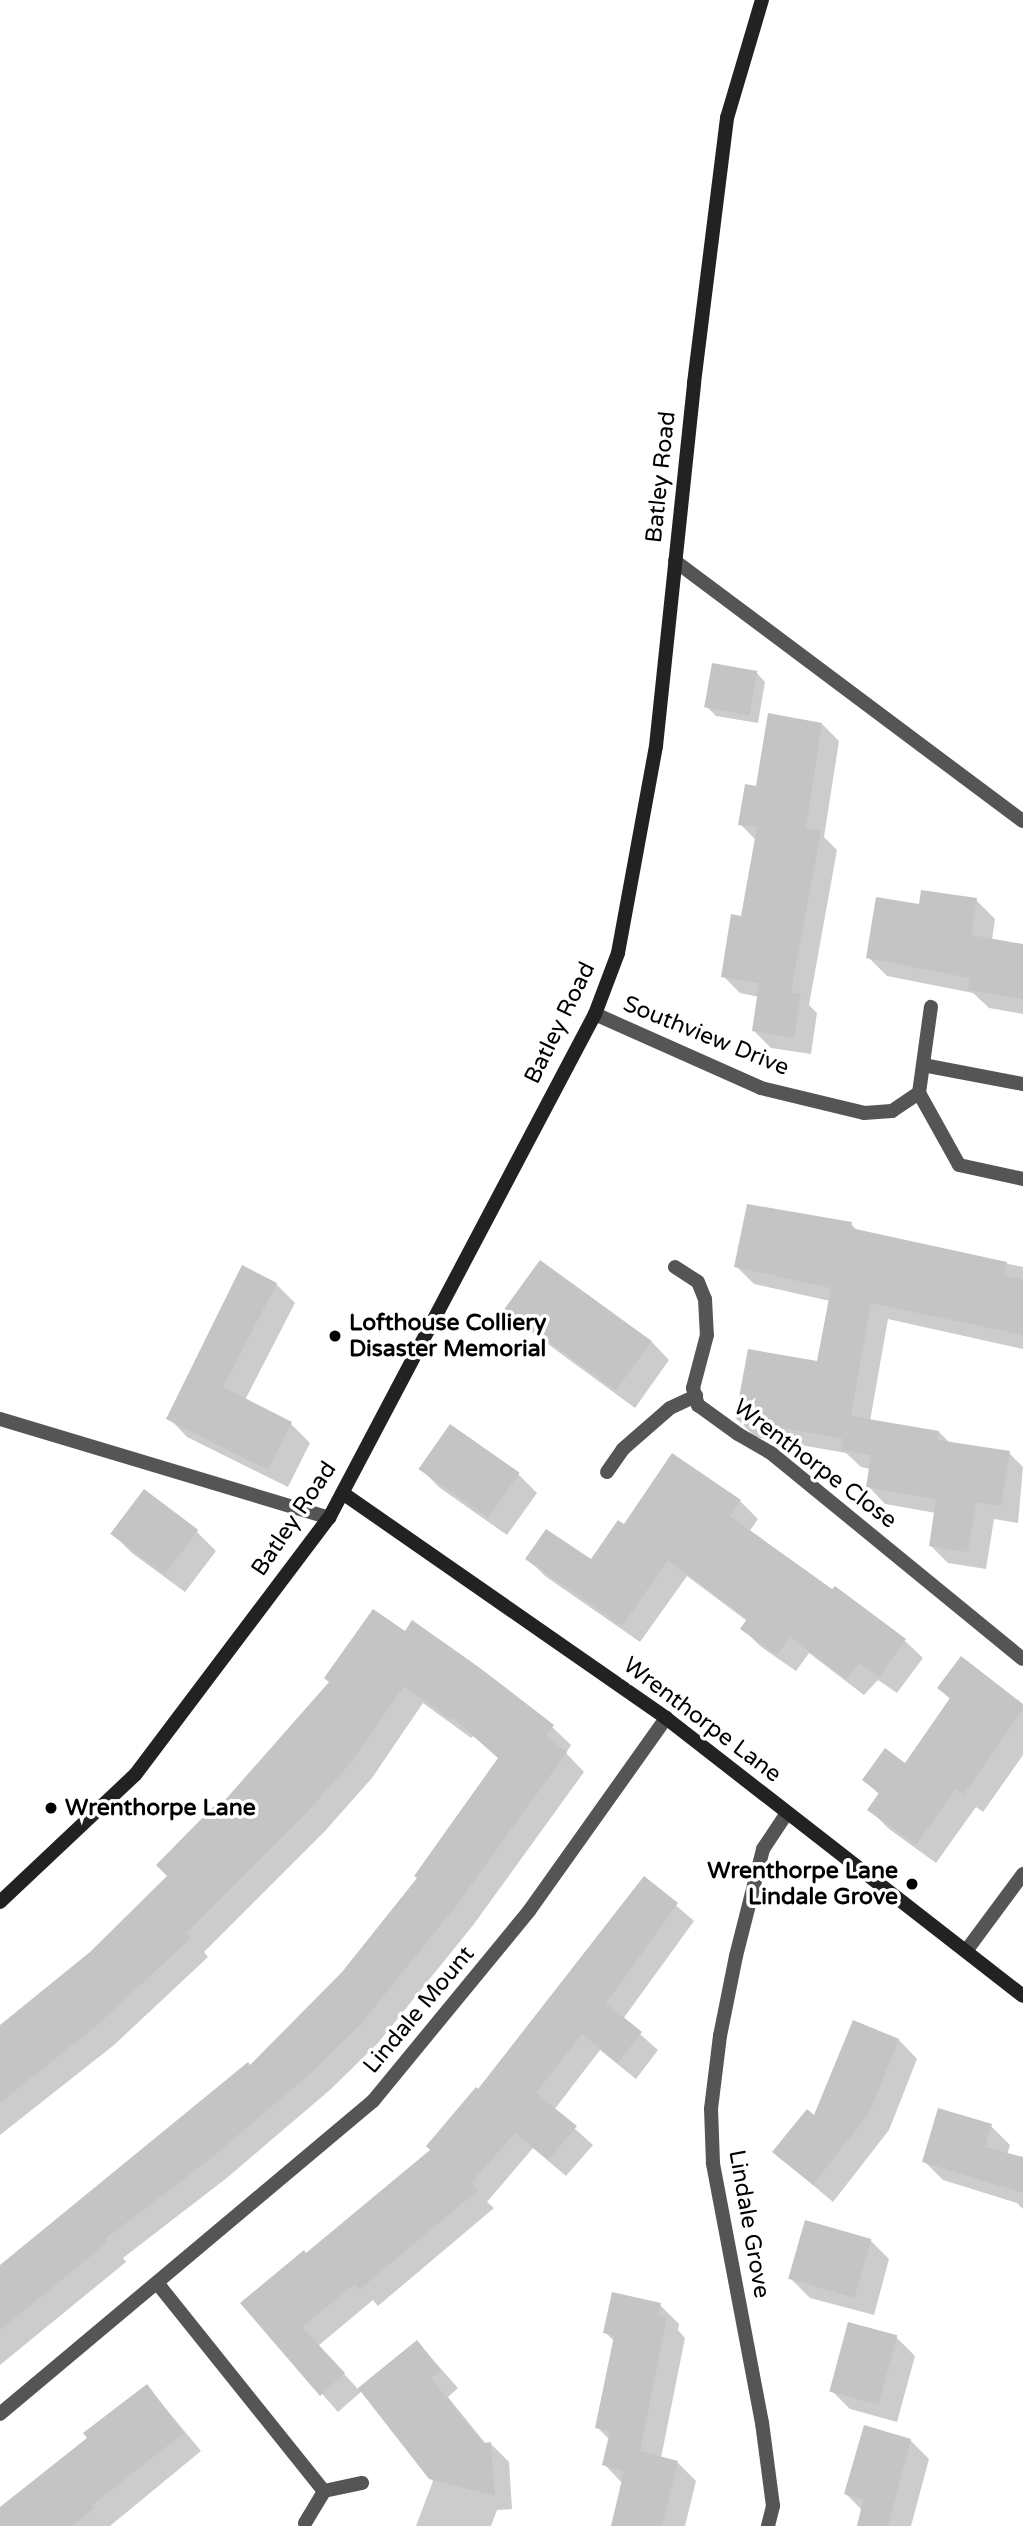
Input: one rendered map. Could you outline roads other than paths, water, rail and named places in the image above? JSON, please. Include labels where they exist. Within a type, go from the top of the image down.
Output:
[{"type":"street","name":"Batley Road","points":[[0,1902],[135,1775],[329,1518],[595,1014],[618,953],[656,746],[694,383],[727,118],[762,0]]},
{"type":"street","points":[[675,561],[1023,821]]},
{"type":"street","points":[[931,1007],[919,1093],[958,1165],[1023,1179]]},
{"type":"street","name":"Southview Drive","points":[[595,1014],[761,1088],[864,1113],[892,1111],[919,1093]]},
{"type":"street","points":[[923,1065],[1023,1084]]},
{"type":"street","points":[[607,1472],[623,1449],[670,1408],[696,1396],[694,1388],[707,1335],[705,1299],[698,1282],[675,1267]]},
{"type":"street","name":"Wrenthorpe Close","points":[[696,1396],[698,1405],[738,1434],[771,1453],[1023,1659]]},
{"type":"street","points":[[0,1419],[329,1518]]},
{"type":"street","name":"Wrenthorpe Lane","points":[[344,1494],[666,1718],[1023,1996]]},
{"type":"street","name":"Lindale Mount","points":[[0,2414],[373,2101],[529,1911],[666,1718]]},
{"type":"street","name":"Lindale Grove","points":[[768,2526],[773,2506],[762,2423],[713,2163],[711,2109],[723,2023],[763,1849],[786,1813]]},
{"type":"street","points":[[966,1951],[1023,1874]]},
{"type":"street","points":[[158,2284],[324,2491]]},
{"type":"street","points":[[304,2523],[324,2491],[362,2483]]},
{"type":"place","name":"Lofthouse Colliery Disaster Memorial","points":[[335,1336]]},
{"type":"place","name":"Wrenthorpe Lane","points":[[51,1808]]},
{"type":"place","name":"Wrenthorpe Lane Lindale Grove","points":[[912,1884]]}]
